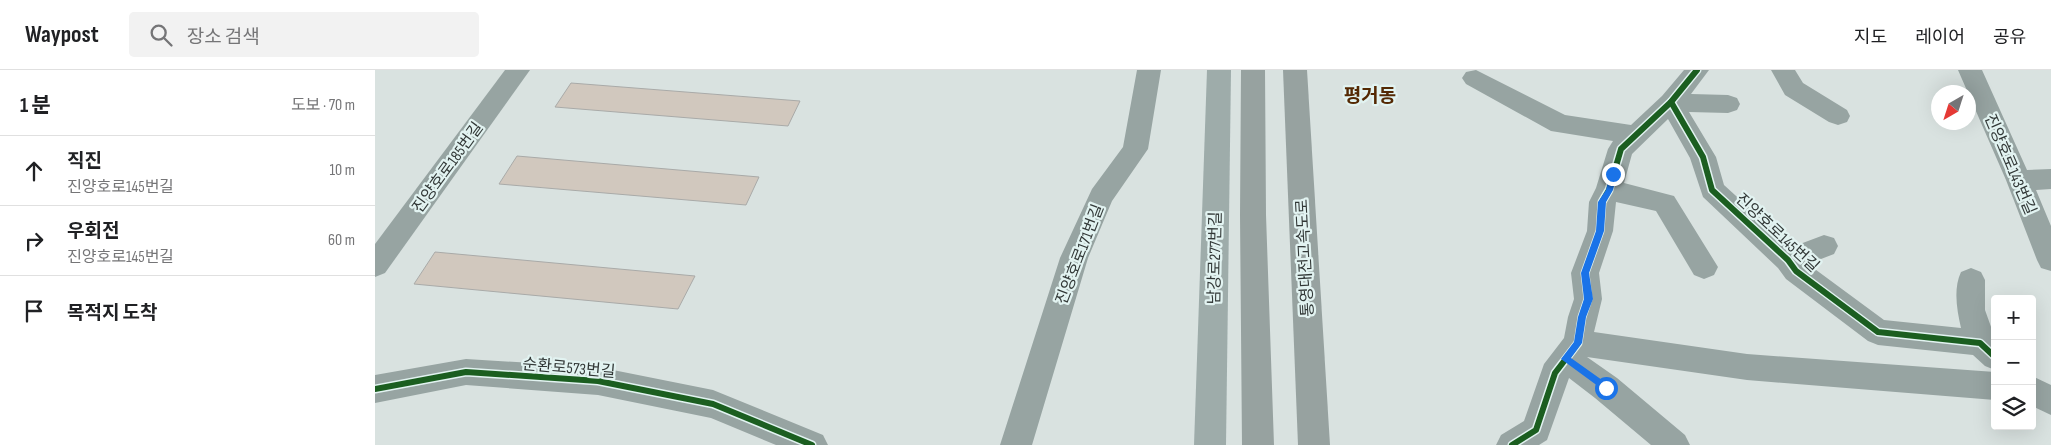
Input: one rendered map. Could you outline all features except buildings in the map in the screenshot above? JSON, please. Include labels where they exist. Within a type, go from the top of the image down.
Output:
[{"type":"highway","points":[[1253,70],[1253,215],[1258,445]]},
{"type":"highway","name":"통영대전고속도로","points":[[1295,70],[1314,445]]},
{"type":"street","name":"진양호로185번길","points":[[375,265],[386,233],[518,70]]},
{"type":"street","name":"진양호로171번길","points":[[1016,445],[1074,258],[1101,196],[1135,150],[1149,70]]},
{"type":"street","name":"남강로277번길","points":[[1209,445],[1219,70]]},
{"type":"street","points":[[1674,445],[1606,388],[1566,359],[1574,348],[1588,299],[1585,273],[1600,231],[1602,202],[1609,190],[1621,149],[1671,102],[1697,70]]},
{"type":"street","points":[[1783,70],[1794,90],[1837,116]]},
{"type":"street","name":"진양호로143번길","points":[[1970,70],[2019,180],[2051,260]]},
{"type":"street","points":[[1474,78],[1560,124],[1636,135]]},
{"type":"street","points":[[1671,102],[1728,104]]},
{"type":"street","name":"진양호로145번길","points":[[1671,102],[1703,157],[1712,190],[1788,260],[1796,271],[1878,332],[1987,350]]},
{"type":"street","points":[[2019,180],[2051,179]]},
{"type":"street","points":[[1609,190],[1665,203],[1704,268]]},
{"type":"street","points":[[1788,260],[1824,246]]},
{"type":"street","points":[[1971,280],[1971,310],[1987,350]]},
{"type":"street","points":[[1574,348],[1747,367],[1991,386]]},
{"type":"street","points":[[1512,445],[1536,430],[1555,373],[1574,348]]},
{"type":"street","name":"순환로573번길","points":[[375,389],[466,372],[598,381],[713,404],[812,445]]},
{"type":"street","points":[[2036,389],[2051,390]]},
{"type":"street","points":[[2036,391],[2051,400]]},
{"type":"cycle path","points":[[1512,445],[1536,430],[1555,373],[1578,343],[1582,317],[1588,299],[1585,273],[1600,231],[1602,202],[1609,190],[1621,149],[1671,102],[1697,70]]},
{"type":"cycle path","points":[[1671,102],[1703,157],[1712,190],[1788,260],[1796,271],[1878,332],[1980,343],[1991,353]]},
{"type":"cycle path","points":[[375,389],[466,372],[598,381],[713,404],[812,445]]},
{"type":"district","name":"평거동","points":[[1370,95]]},
{"type":"route","points":[[1606,388],[1566,359],[1578,343],[1582,317],[1588,299],[1585,273],[1600,231],[1602,202],[1609,190],[1613,174]]}]
